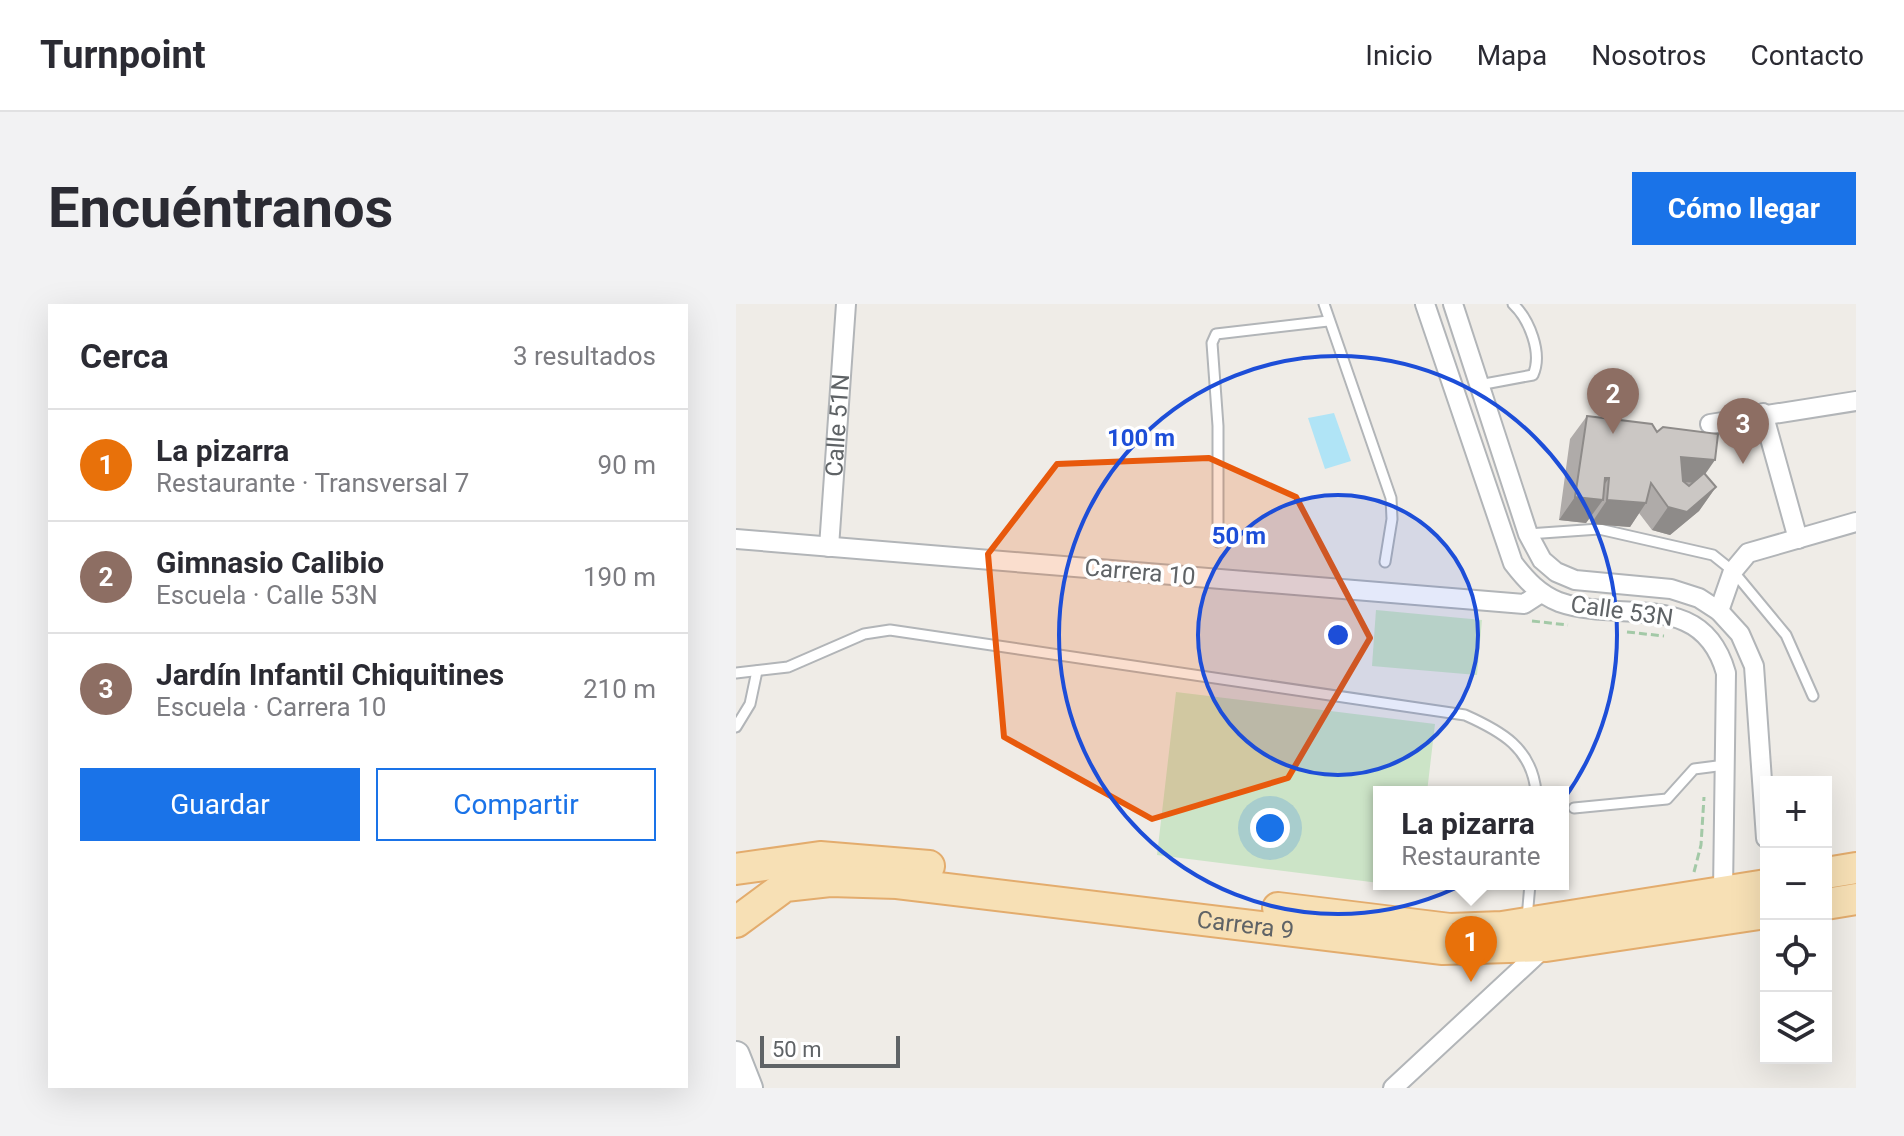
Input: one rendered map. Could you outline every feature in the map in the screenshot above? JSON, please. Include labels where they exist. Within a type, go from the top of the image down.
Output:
[{"type":"main road","name":"Carrera 9","points":[[736,869],[820,857],[875,861],[1450,929],[1536,936],[1723,891],[1760,886]]},
{"type":"main road","points":[[1832,872],[1856,868]]},
{"type":"main road","name":"Carrera 9","points":[[736,922],[785,886],[830,881],[897,883],[1443,949],[1536,936],[1760,914]]},
{"type":"main road","points":[[1832,903],[1856,899]]},
{"type":"main road","points":[[736,1055],[749,1088]]},
{"type":"street","name":"Calle 51N","points":[[829,547],[846,304]]},
{"type":"street","name":"Calle 53N","points":[[1425,304],[1513,563],[1541,593],[1578,607],[1663,614],[1686,620],[1707,634],[1720,652],[1726,673],[1716,766],[1723,891]]},
{"type":"street","name":"Calle 53N","points":[[1455,304],[1528,534],[1542,560],[1556,572],[1575,580],[1671,589],[1699,598],[1719,611],[1740,634],[1754,666],[1762,776]]},
{"type":"street","points":[[1710,424],[1763,413],[1856,401]]},
{"type":"street","points":[[1763,413],[1798,539]]},
{"type":"street","points":[[1719,611],[1733,571],[1748,553],[1856,522]]},
{"type":"street","name":"Carrera 10","points":[[736,539],[1524,604],[1541,593]]},
{"type":"street","points":[[1393,1088],[1536,936]]},
{"type":"lane","points":[[1324,304],[1391,498],[1392,519],[1385,562]]},
{"type":"lane","points":[[1479,385],[1533,375],[1536,369],[1531,328],[1513,304]]},
{"type":"lane","points":[[1218,542],[1218,426],[1212,343],[1216,334],[1328,321]]},
{"type":"lane","points":[[1528,534],[1599,529],[1696,548],[1713,555],[1733,571],[1786,635],[1813,696]]},
{"type":"lane","points":[[736,673],[788,667],[864,634],[890,630],[1465,715],[1501,731],[1525,754],[1534,786]]},
{"type":"lane","points":[[736,727],[750,704],[757,671]]},
{"type":"lane","points":[[1574,808],[1667,799],[1694,769],[1716,766]]},
{"type":"lane","points":[[1531,890],[1536,936]]},
{"type":"path","points":[[1530,620],[1575,626]]},
{"type":"path","points":[[1620,631],[1665,636]]},
{"type":"path","points":[[1687,880],[1696,868],[1716,766]]},
{"type":"highlighted area","points":[[1209,458],[1296,497],[1370,638],[1288,778],[1152,819],[1004,737],[988,554],[1057,464]]},
{"type":"green space","points":[[1376,610],[1482,620],[1477,675],[1372,666]]},
{"type":"green space","points":[[1176,692],[1435,724],[1428,786],[1373,786],[1373,882],[1157,855]]},
{"type":"water","points":[[1334,413],[1351,461],[1325,469],[1308,418]]},
{"type":"building","points":[[1587,416],[1652,424],[1657,432],[1663,427],[1718,434],[1715,460],[1681,457],[1683,481],[1689,486],[1704,473],[1716,487],[1687,512],[1668,507],[1651,483],[1646,503],[1607,500],[1609,478],[1605,478],[1603,500],[1575,497]]},
{"type":"place","name":"Gimnasio Calibio","points":[[1613,434]]},
{"type":"place","name":"Jardín Infantil Chiquitines","points":[[1743,464]]},
{"type":"place","name":"La pizarra","points":[[1471,982]]}]
